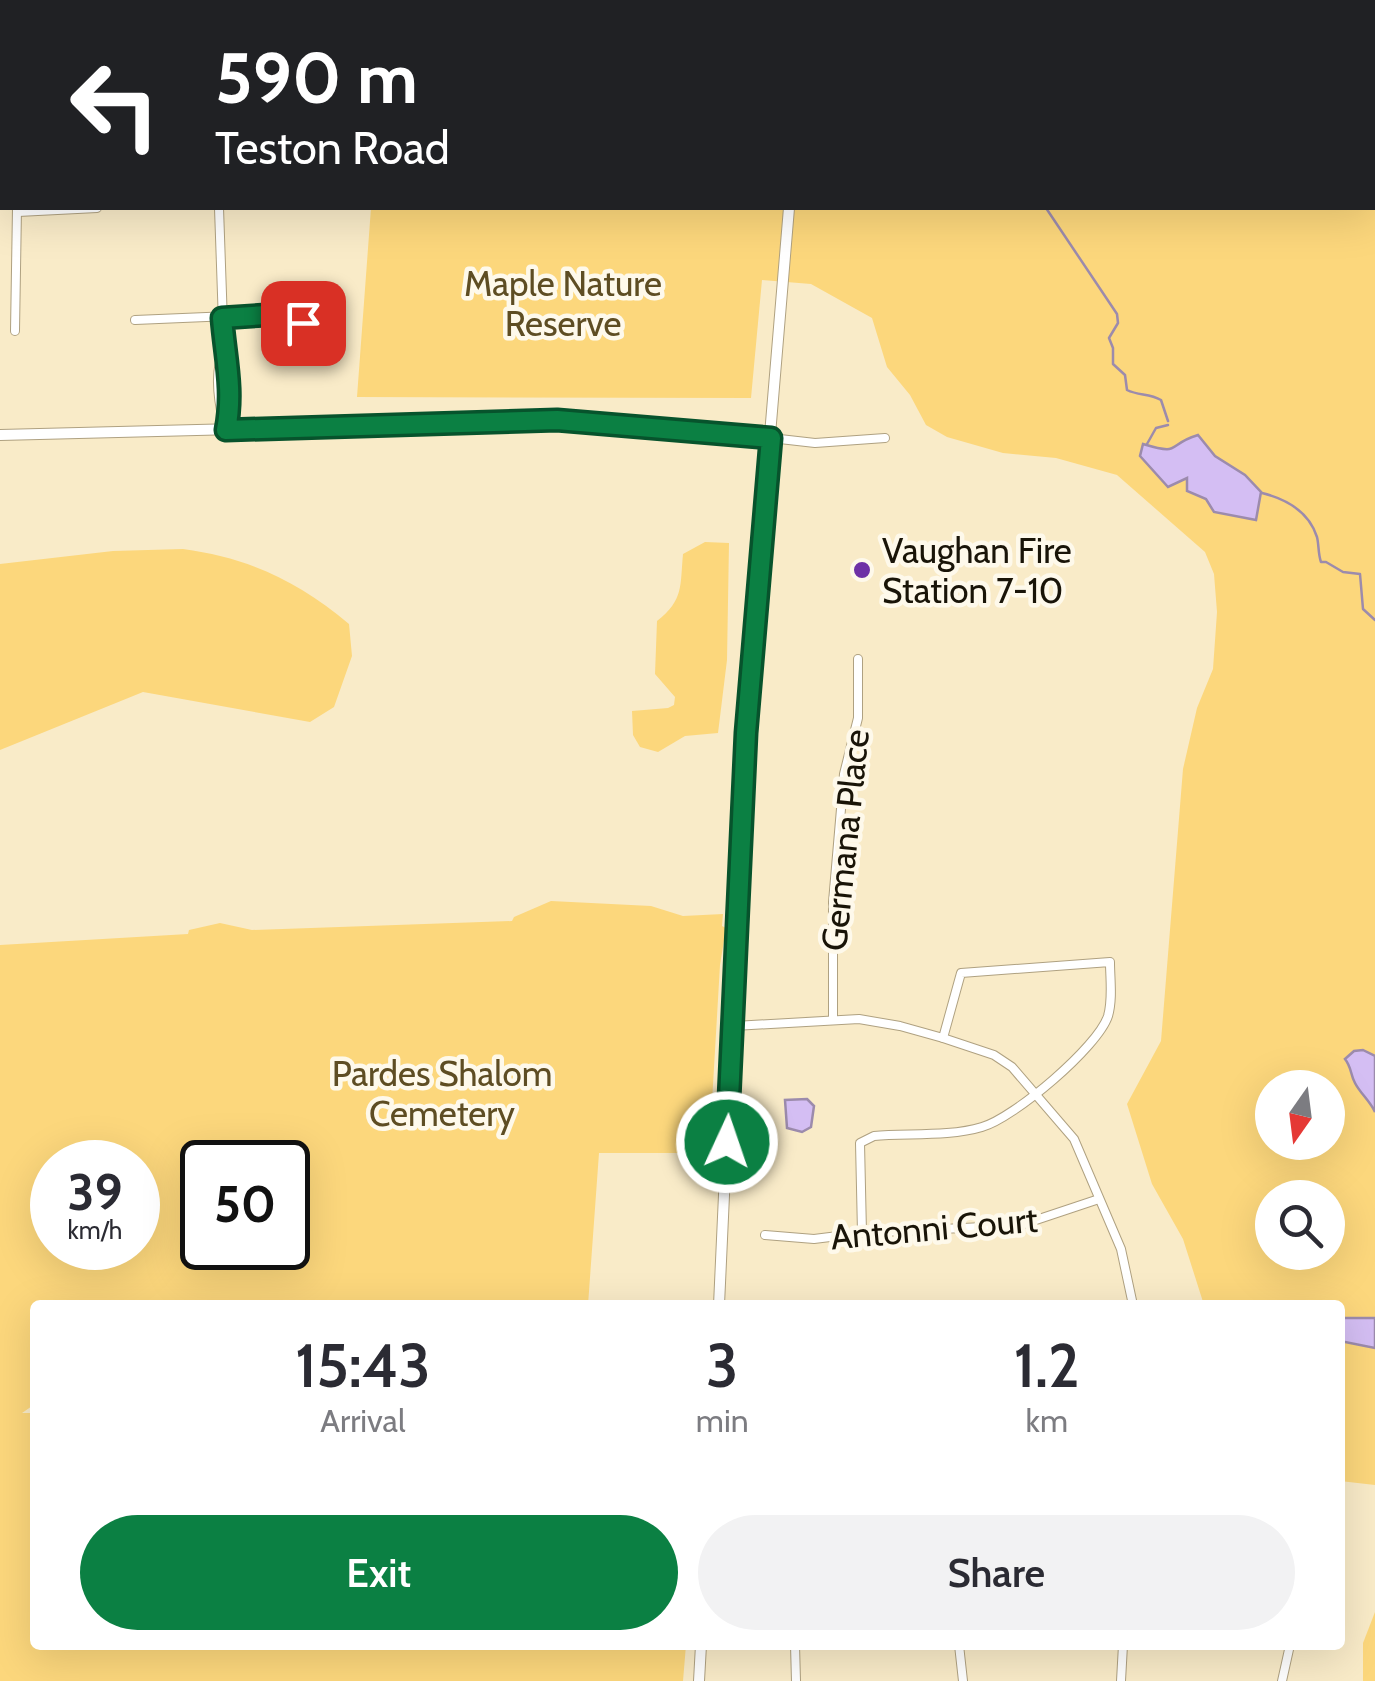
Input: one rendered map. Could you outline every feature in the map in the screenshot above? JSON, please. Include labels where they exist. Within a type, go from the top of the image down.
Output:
[{"type":"main road","points":[[719,1300],[746,733],[789,210]]},
{"type":"main road","points":[[0,436],[557,420],[771,438]]},
{"type":"main road","points":[[699,1681],[702,1650]]},
{"type":"street","points":[[15,331],[18,210]]},
{"type":"street","points":[[218,210],[224,352],[219,362],[220,408],[226,430]]},
{"type":"street","points":[[135,320],[266,315],[303,323]]},
{"type":"street","points":[[771,438],[815,444],[885,438]]},
{"type":"street","name":"Germana Place","points":[[833,1020],[833,902],[844,774],[858,718],[858,659]]},
{"type":"street","points":[[862,1233],[860,1143],[874,1136],[986,1126],[1012,1114],[1098,1036],[1108,1017],[1110,962],[961,972],[943,1038]]},
{"type":"street","points":[[734,1026],[859,1019],[943,1038],[994,1055],[1012,1067],[1074,1139],[1121,1249],[1132,1300]]},
{"type":"street","name":"Antonni Court","points":[[766,1235],[814,1240],[862,1233],[1021,1225],[1099,1199]]},
{"type":"street","points":[[796,1650],[796,1681]]},
{"type":"street","points":[[960,1650],[963,1681]]},
{"type":"street","points":[[1121,1681],[1123,1650]]},
{"type":"street","points":[[1282,1681],[1289,1650]]},
{"type":"green space","name":"Maple Nature Reserve","points":[[371,210],[1375,210],[1375,1485],[1345,1482],[1345,1300],[1202,1300],[1183,1239],[1152,1184],[1127,1104],[1161,1041],[1183,769],[1197,708],[1213,669],[1217,612],[1214,574],[1205,552],[1117,475],[1056,458],[1003,453],[947,437],[926,425],[910,395],[887,367],[872,318],[811,284],[762,280],[751,398],[357,397]]},
{"type":"green space","points":[[705,542],[729,543],[727,660],[718,733],[685,736],[658,752],[640,747],[633,735],[632,711],[674,705],[675,697],[655,674],[657,621],[676,599],[683,554]]},
{"type":"green space","points":[[183,549],[230,558],[272,574],[311,595],[349,624],[352,656],[334,707],[310,722],[143,692],[0,750],[0,564],[113,551]]},
{"type":"green space","name":"Pardes Shalom Cemetery","points":[[551,901],[651,906],[683,916],[723,914],[722,926],[726,928],[720,965],[709,1153],[599,1153],[588,1300],[30,1300],[30,1407],[22,1413],[30,1413],[30,1650],[686,1650],[683,1681],[0,1681],[0,945],[188,934],[189,930],[220,923],[252,930],[512,921]]},
{"type":"green space","points":[[1375,1612],[1375,1681],[1363,1681],[1363,1643]]},
{"type":"shaded area","points":[[1198,435],[1215,456],[1245,475],[1261,492],[1256,520],[1214,512],[1206,499],[1187,491],[1187,478],[1168,487],[1140,456],[1143,444],[1169,449]]},
{"type":"shaded area","points":[[1363,1050],[1375,1056],[1375,1112],[1355,1083],[1345,1059],[1354,1051]]},
{"type":"shaded area","points":[[807,1099],[814,1106],[811,1127],[802,1132],[787,1128],[785,1100]]},
{"type":"shaded area","points":[[1345,1318],[1375,1318],[1375,1348],[1345,1342]]},
{"type":"waterway","points":[[1047,210],[1117,314],[1118,323],[1109,338],[1113,364],[1125,375],[1127,390],[1161,400],[1168,421]]},
{"type":"waterway","points":[[1147,444],[1156,428],[1168,425]]},
{"type":"waterway","points":[[1262,493],[1288,503],[1308,520],[1317,537],[1321,562],[1343,572],[1360,574],[1363,609],[1375,620]]},
{"type":"place","name":"Vaughan Fire Station 7-10","points":[[862,570]]},
{"type":"route","points":[[303,323],[254,314],[222,318],[224,352],[230,360],[231,406],[226,430],[557,420],[771,438],[746,733],[727,1142]]}]
